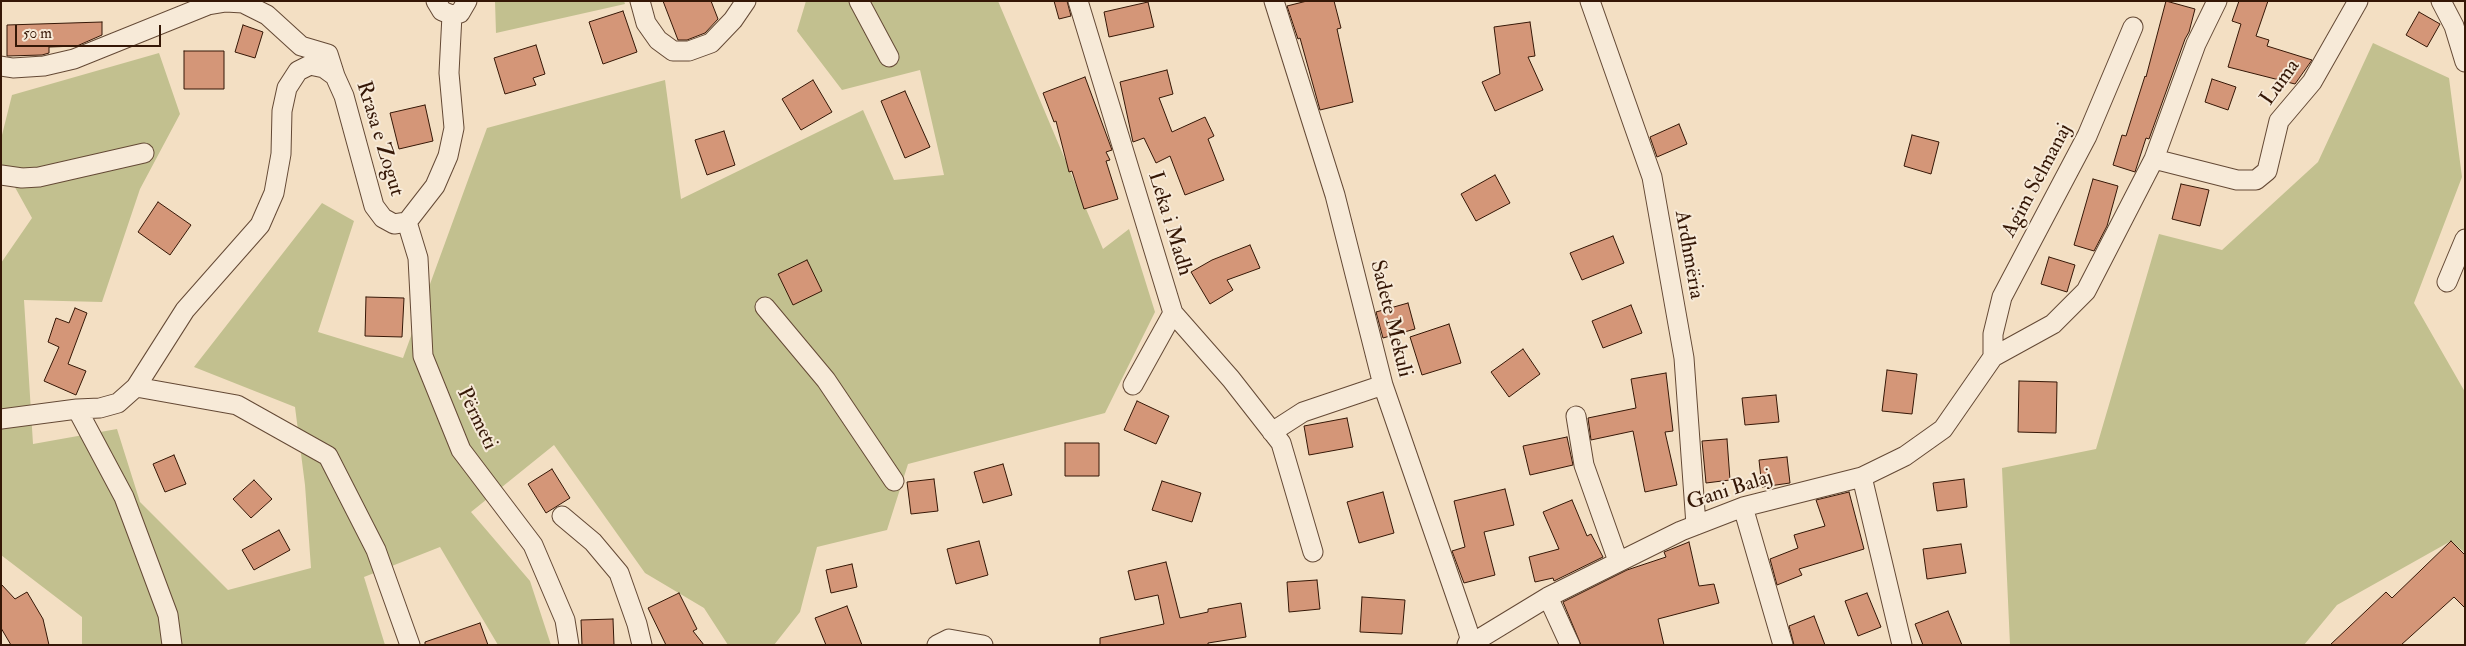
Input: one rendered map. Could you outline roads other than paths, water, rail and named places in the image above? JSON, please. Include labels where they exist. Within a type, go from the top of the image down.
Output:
[{"type":"street","points":[[436,1],[442,11],[452,15],[460,13],[467,1]]},
{"type":"street","points":[[640,1],[646,24],[658,40],[673,50],[689,51],[711,43],[733,20],[746,1]]},
{"type":"street","points":[[859,1],[889,57]]},
{"type":"street","name":"Leka i Madh","points":[[1078,1],[1173,313],[1231,378],[1281,443],[1313,552]]},
{"type":"street","name":"Sadete Mekuli","points":[[1274,1],[1335,195],[1383,385],[1467,628],[1470,638],[1468,645]]},
{"type":"street","name":"Ardhmëria","points":[[1590,1],[1652,177],[1684,358],[1696,525]]},
{"type":"street","points":[[1993,357],[2053,324],[2086,291],[2154,159],[2196,44],[2216,1]]},
{"type":"street","name":"Luma","points":[[2154,159],[2237,180],[2256,180],[2267,171],[2279,121],[2312,82],[2358,1]]},
{"type":"street","points":[[2441,1],[2460,29],[2465,62]]},
{"type":"street","points":[[1,66],[13,68],[44,66],[74,59],[208,5],[226,2],[243,3],[267,15],[301,46],[328,54],[335,76]]},
{"type":"street","name":"Rrasa e Zogut","points":[[1,420],[76,409],[100,408],[118,403],[136,387],[184,310],[260,225],[274,193],[281,154],[282,111],[287,88],[298,71],[310,66],[324,68],[335,76],[344,96],[374,206],[383,218],[394,224],[407,222],[435,186],[448,156],[454,128],[449,73],[452,15]]},
{"type":"street","name":"Agim Selmanaj","points":[[1993,357],[1992,334],[2002,297],[2087,136],[2133,27]]},
{"type":"street","points":[[1,175],[22,178],[39,177],[144,153]]},
{"type":"street","name":"Përmeti","points":[[407,222],[418,258],[423,356],[462,450],[533,546],[565,620],[569,645]]},
{"type":"street","points":[[2447,282],[2465,239]]},
{"type":"street","points":[[765,307],[826,380],[894,481]]},
{"type":"street","points":[[1133,386],[1173,313]]},
{"type":"street","name":"Gani Balaj","points":[[1468,645],[1548,597],[1618,561],[1696,525],[1743,507],[1862,476],[1905,456],[1943,429],[1993,357]]},
{"type":"street","points":[[1272,432],[1302,412],[1383,385]]},
{"type":"street","points":[[136,387],[237,405],[328,456],[376,550],[410,645]]},
{"type":"street","points":[[76,409],[124,497],[168,615],[172,645]]},
{"type":"street","points":[[1576,416],[1584,465],[1618,561]]},
{"type":"street","points":[[1862,476],[1902,645]]},
{"type":"street","points":[[1743,507],[1783,645]]},
{"type":"street","points":[[562,516],[593,542],[619,573],[638,624],[642,645]]},
{"type":"street","points":[[1548,597],[1570,645]]},
{"type":"street","points":[[937,645],[948,640],[983,645]]}]
